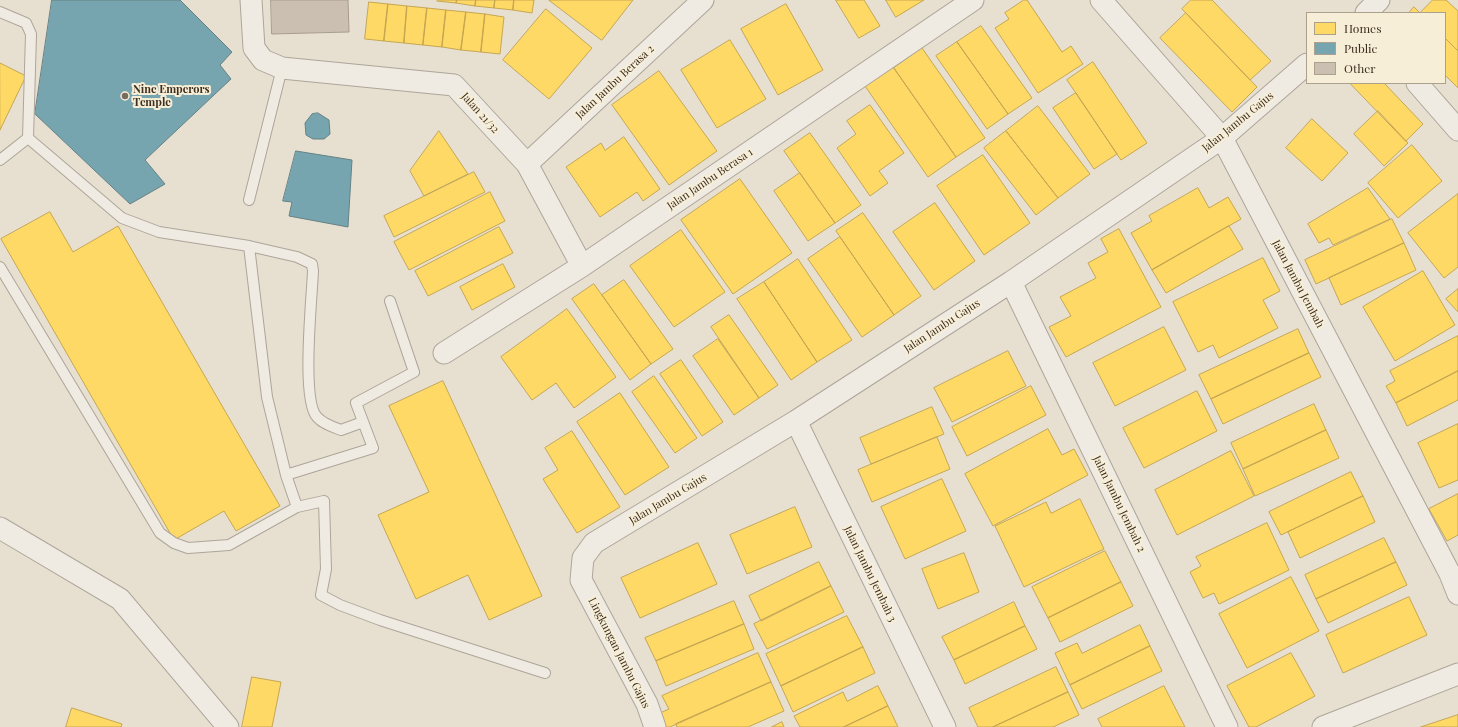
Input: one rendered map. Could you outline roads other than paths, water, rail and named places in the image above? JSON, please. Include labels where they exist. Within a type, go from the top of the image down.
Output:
[{"type":"street","name":"Jalan 21/32","points":[[251,0],[254,48],[262,60],[282,68],[454,85],[527,164],[582,266]]},
{"type":"street","name":"Jalan Jambu Berasa 2","points":[[527,164],[703,0]]},
{"type":"street","name":"Jalan Jambu Berasa 1","points":[[444,353],[582,266],[973,0]]},
{"type":"street","name":"Jalan Jambu Jembah","points":[[1101,0],[1222,138],[1454,571],[1458,594]]},
{"type":"street","points":[[1367,12],[1379,0]]},
{"type":"street","name":"Jalan Jambu Gajus","points":[[581,580],[583,558],[594,544],[796,421],[1011,282],[1222,138],[1306,65]]},
{"type":"street","points":[[1419,84],[1458,130]]},
{"type":"street","name":"Jalan Jambu Jembah 2","points":[[1011,282],[1227,727]]},
{"type":"street","name":"Jalan Jambu Jembah 3","points":[[796,421],[945,727]]},
{"type":"street","points":[[0,528],[120,599],[228,727]]},
{"type":"street","name":"Lingkungan Jambu Gajus","points":[[581,580],[647,704],[655,727]]},
{"type":"street","points":[[1322,727],[1458,674]]},
{"type":"lane","points":[[0,12],[26,23],[31,34],[28,138]]},
{"type":"lane","points":[[249,200],[282,68]]},
{"type":"lane","points":[[0,160],[28,138]]},
{"type":"lane","points":[[28,138],[122,218],[159,232],[249,246],[297,257],[312,264],[314,271],[309,368],[311,401],[313,409],[316,417],[323,422],[341,430],[363,422]]},
{"type":"lane","points":[[249,246],[267,397],[286,475],[296,507]]},
{"type":"lane","points":[[0,267],[160,533],[174,543],[188,548],[229,545],[296,507],[324,501],[326,569],[321,595],[340,605],[380,620],[545,673]]},
{"type":"lane","points":[[286,475],[373,448],[356,403],[414,372],[390,301]]},
{"type":"place","name":"Nine Emperors Temple","points":[[125,96]]}]
